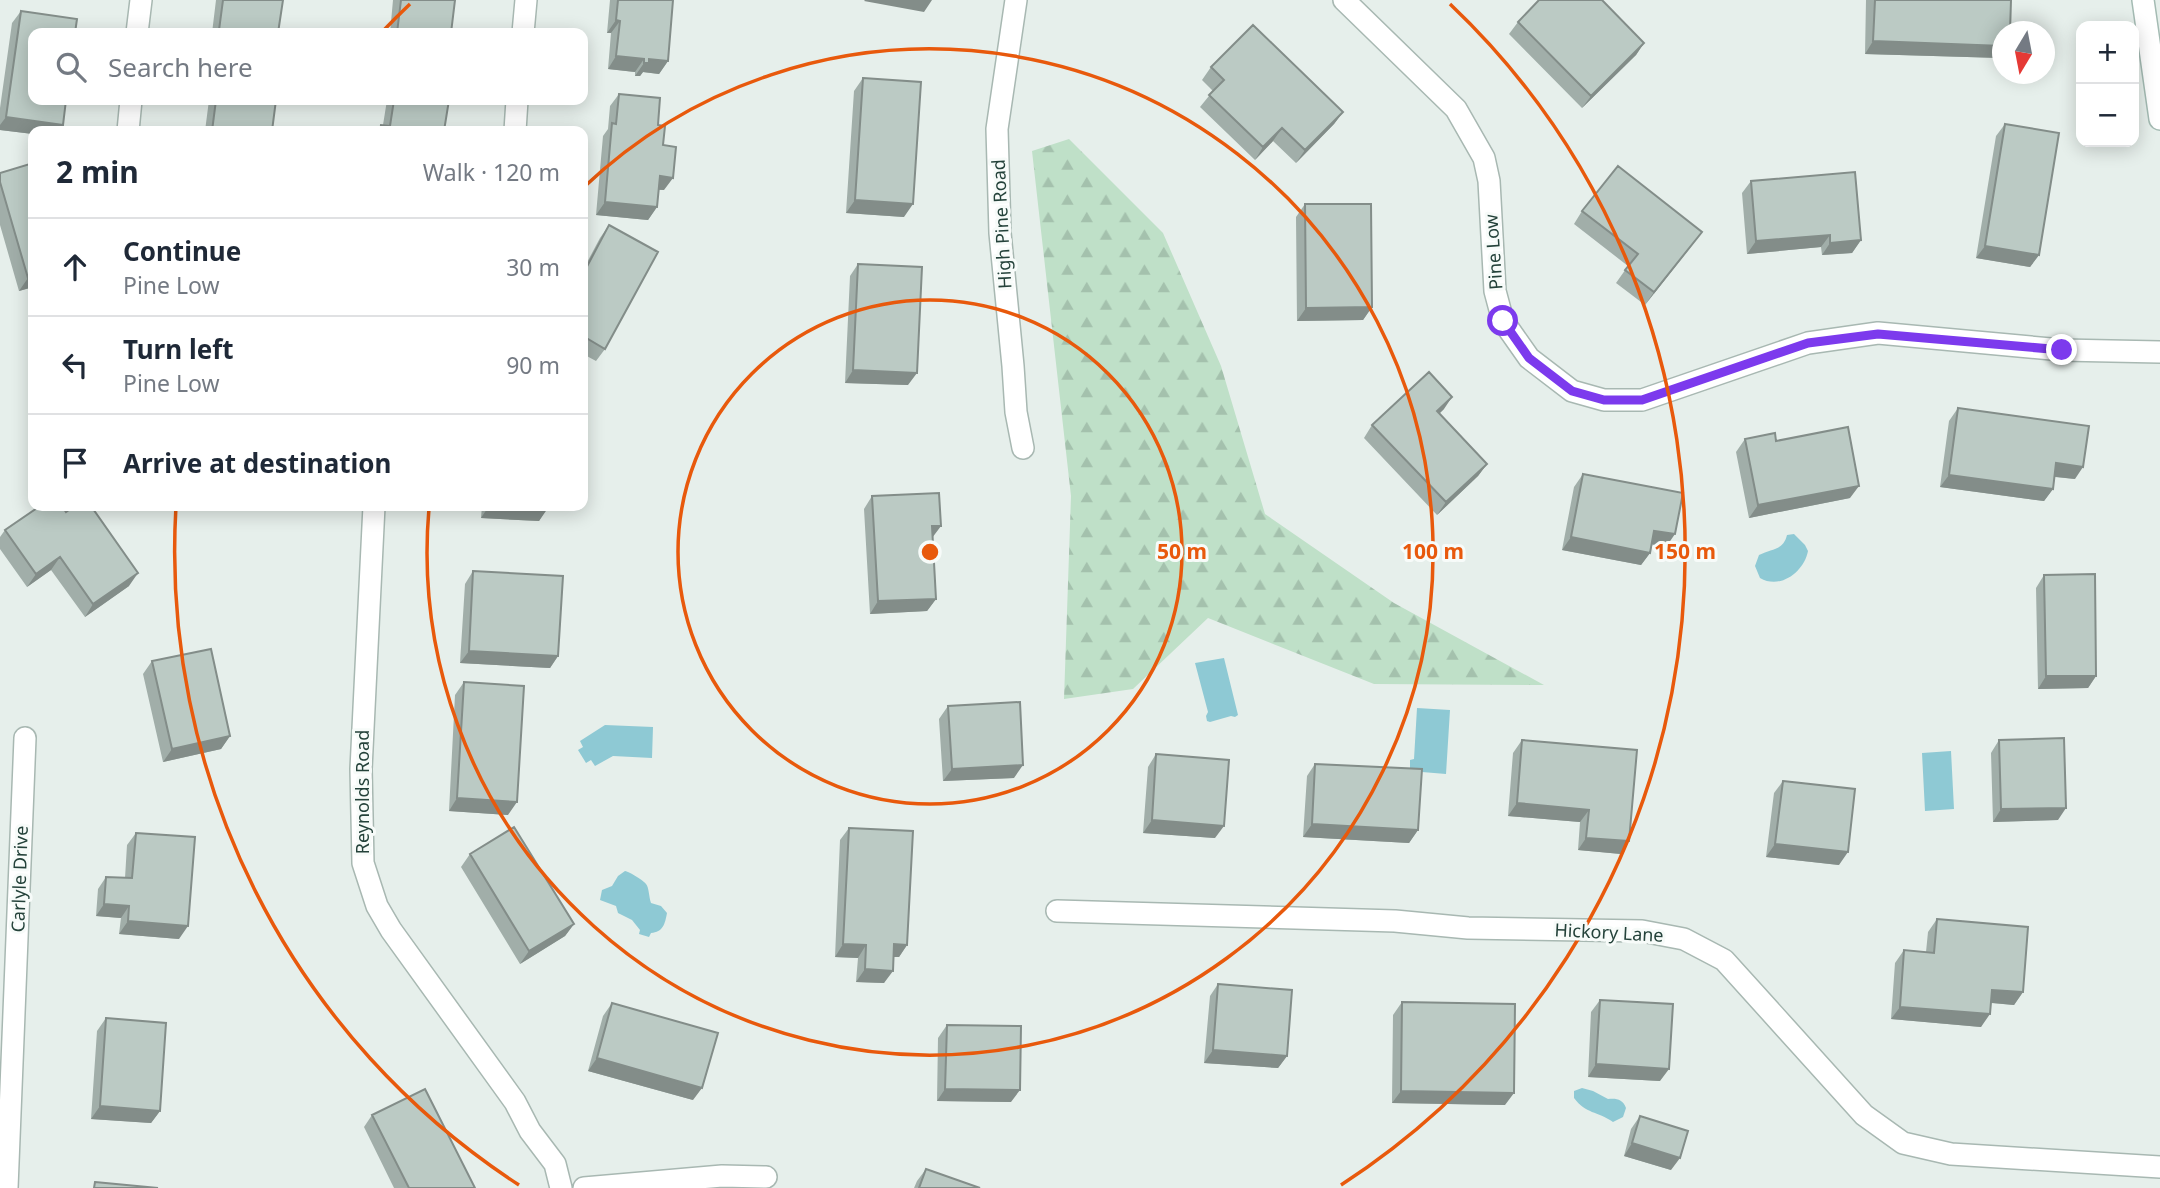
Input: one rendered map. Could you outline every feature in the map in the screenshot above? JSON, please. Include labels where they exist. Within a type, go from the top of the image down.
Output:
[{"type":"street","points":[[138,28],[141,0]]},
{"type":"street","points":[[523,28],[526,0]]},
{"type":"street","name":"High Pine Road","points":[[1016,0],[997,129],[1000,233],[1016,412],[1023,448]]},
{"type":"street","name":"Pine Low","points":[[1344,0],[1456,109],[1479,148],[1489,181],[1495,291],[1503,321],[1529,358],[1572,391],[1604,400],[1642,400],[1808,343],[1878,334],[2062,350],[2160,352]]},
{"type":"street","points":[[2143,0],[2160,119]]},
{"type":"street","points":[[128,126],[131,105]]},
{"type":"street","points":[[514,126],[517,105]]},
{"type":"street","name":"Reynolds Road","points":[[374,511],[361,769],[363,863],[377,906],[391,930],[555,1164],[561,1188]]},
{"type":"street","name":"Carlyle Drive","points":[[7,1188],[25,738]]},
{"type":"street","name":"Hickory Lane","points":[[1057,911],[1395,920],[1468,928],[1642,931],[1684,939],[1724,960],[1864,1115],[1903,1143],[1951,1154],[2160,1167]]},
{"type":"street","points":[[584,1188],[722,1176],[766,1177]]},
{"type":"green space","points":[[1069,139],[1163,233],[1221,366],[1265,514],[1394,603],[1544,685],[1374,684],[1208,618],[1133,689],[1064,699],[1071,496],[1032,151]]},
{"type":"water","points":[[1794,534],[1808,551],[1802,566],[1783,580],[1775,582],[1760,578],[1755,566],[1759,555],[1780,547],[1787,535]]},
{"type":"water","points":[[1224,658],[1238,715],[1210,722],[1207,721],[1208,712],[1195,663]]},
{"type":"water","points":[[1417,708],[1450,710],[1446,774],[1410,771],[1410,760],[1414,759]]},
{"type":"water","points":[[605,725],[653,727],[652,758],[613,756],[595,766],[591,760],[586,763],[578,750],[583,747],[580,741]]},
{"type":"water","points":[[1951,751],[1954,809],[1925,811],[1922,753]]},
{"type":"water","points":[[625,871],[645,883],[651,903],[661,906],[667,913],[663,927],[649,937],[639,934],[640,930],[632,920],[618,913],[616,906],[600,900],[602,890],[612,886]]},
{"type":"water","points":[[1582,1088],[1608,1099],[1621,1101],[1626,1108],[1623,1117],[1613,1122],[1587,1110],[1574,1098],[1574,1091]]},
{"type":"building","points":[[223,0],[283,0],[279,28],[219,28]]},
{"type":"building","points":[[401,0],[455,0],[452,28],[398,28]]},
{"type":"building","points":[[618,0],[673,0],[668,61],[649,59],[649,63],[644,63],[644,59],[616,56],[620,21],[616,20]]},
{"type":"building","points":[[1539,0],[1602,0],[1644,43],[1591,96],[1518,22]]},
{"type":"building","points":[[1875,0],[2011,0],[2010,21],[1992,21],[1992,46],[1873,41]]},
{"type":"building","points":[[21,11],[77,19],[76,28],[28,28],[28,105],[65,105],[63,125],[6,117]]},
{"type":"building","points":[[1253,25],[1343,112],[1305,150],[1282,128],[1263,147],[1209,95],[1224,80],[1211,67]]},
{"type":"building","points":[[863,78],[921,82],[913,204],[855,200]]},
{"type":"building","points":[[619,94],[660,98],[658,125],[665,126],[663,145],[676,147],[673,178],[660,176],[657,207],[605,202],[612,123],[616,124]]},
{"type":"building","points":[[215,105],[275,105],[273,126],[213,126]]},
{"type":"building","points":[[393,105],[448,105],[445,126],[390,126]]},
{"type":"building","points":[[2005,124],[2059,133],[2039,255],[1985,246]]},
{"type":"building","points":[[28,165],[28,278],[0,182],[0,173]]},
{"type":"building","points":[[1618,166],[1702,232],[1654,292],[1625,270],[1638,254],[1582,211]]},
{"type":"building","points":[[1855,172],[1861,240],[1830,243],[1830,235],[1756,241],[1751,181]]},
{"type":"building","points":[[1305,204],[1371,204],[1372,307],[1306,308]]},
{"type":"building","points":[[609,225],[658,252],[605,349],[588,339],[588,265]]},
{"type":"building","points":[[858,264],[922,267],[917,373],[853,370]]},
{"type":"building","points":[[1429,372],[1452,397],[1437,411],[1487,464],[1446,502],[1372,425]]},
{"type":"building","points":[[1958,408],[2089,426],[2083,467],[2056,463],[2053,489],[1949,475]]},
{"type":"building","points":[[1848,427],[1859,486],[1758,505],[1745,439],[1775,433],[1776,441]]},
{"type":"building","points":[[1583,474],[1683,493],[1675,534],[1654,531],[1650,553],[1571,537]]},
{"type":"building","points":[[939,493],[941,526],[932,526],[936,599],[878,601],[872,496]]},
{"type":"building","points":[[33,511],[95,511],[138,573],[93,604],[60,557],[36,574],[5,530]]},
{"type":"building","points":[[473,571],[563,576],[558,656],[469,651]]},
{"type":"building","points":[[2095,574],[2096,676],[2046,676],[2044,575]]},
{"type":"building","points":[[211,649],[230,736],[172,749],[152,661]]},
{"type":"building","points":[[464,682],[524,686],[517,802],[457,798]]},
{"type":"building","points":[[1020,702],[1023,765],[952,769],[948,706]]},
{"type":"building","points":[[2064,738],[2066,808],[2001,809],[1999,740]]},
{"type":"building","points":[[1522,740],[1637,750],[1629,841],[1586,838],[1589,810],[1517,803]]},
{"type":"building","points":[[1156,754],[1229,760],[1224,826],[1152,820]]},
{"type":"building","points":[[1315,764],[1422,769],[1418,830],[1312,824]]},
{"type":"building","points":[[1783,781],[1855,789],[1848,852],[1775,844]]},
{"type":"building","points":[[514,827],[574,924],[529,951],[470,854]]},
{"type":"building","points":[[849,828],[913,831],[907,945],[894,944],[893,971],[865,969],[866,945],[843,944]]},
{"type":"building","points":[[136,833],[195,837],[188,926],[128,921],[129,906],[104,904],[106,877],[132,878]]},
{"type":"building","points":[[1937,919],[2028,927],[2023,992],[1992,990],[1990,1014],[1900,1007],[1904,950],[1934,953]]},
{"type":"building","points":[[1218,984],[1292,990],[1287,1056],[1213,1050]]},
{"type":"building","points":[[1600,1000],[1673,1004],[1669,1069],[1596,1064]]},
{"type":"building","points":[[1402,1002],[1515,1004],[1514,1093],[1401,1091]]},
{"type":"building","points":[[612,1003],[718,1033],[702,1088],[597,1058]]},
{"type":"building","points":[[106,1018],[166,1023],[160,1111],[100,1106]]},
{"type":"building","points":[[947,1025],[1021,1026],[1020,1090],[945,1089]]},
{"type":"building","points":[[425,1089],[475,1188],[409,1188],[372,1115]]},
{"type":"building","points":[[1640,1116],[1688,1131],[1680,1158],[1632,1143]]},
{"type":"building","points":[[926,1169],[980,1188],[919,1188]]},
{"type":"building","points":[[95,1182],[158,1188],[94,1188]]},
{"type":"route","points":[[1503,321],[1529,358],[1572,391],[1604,400],[1642,400],[1808,343],[1878,334],[2062,350]]}]
